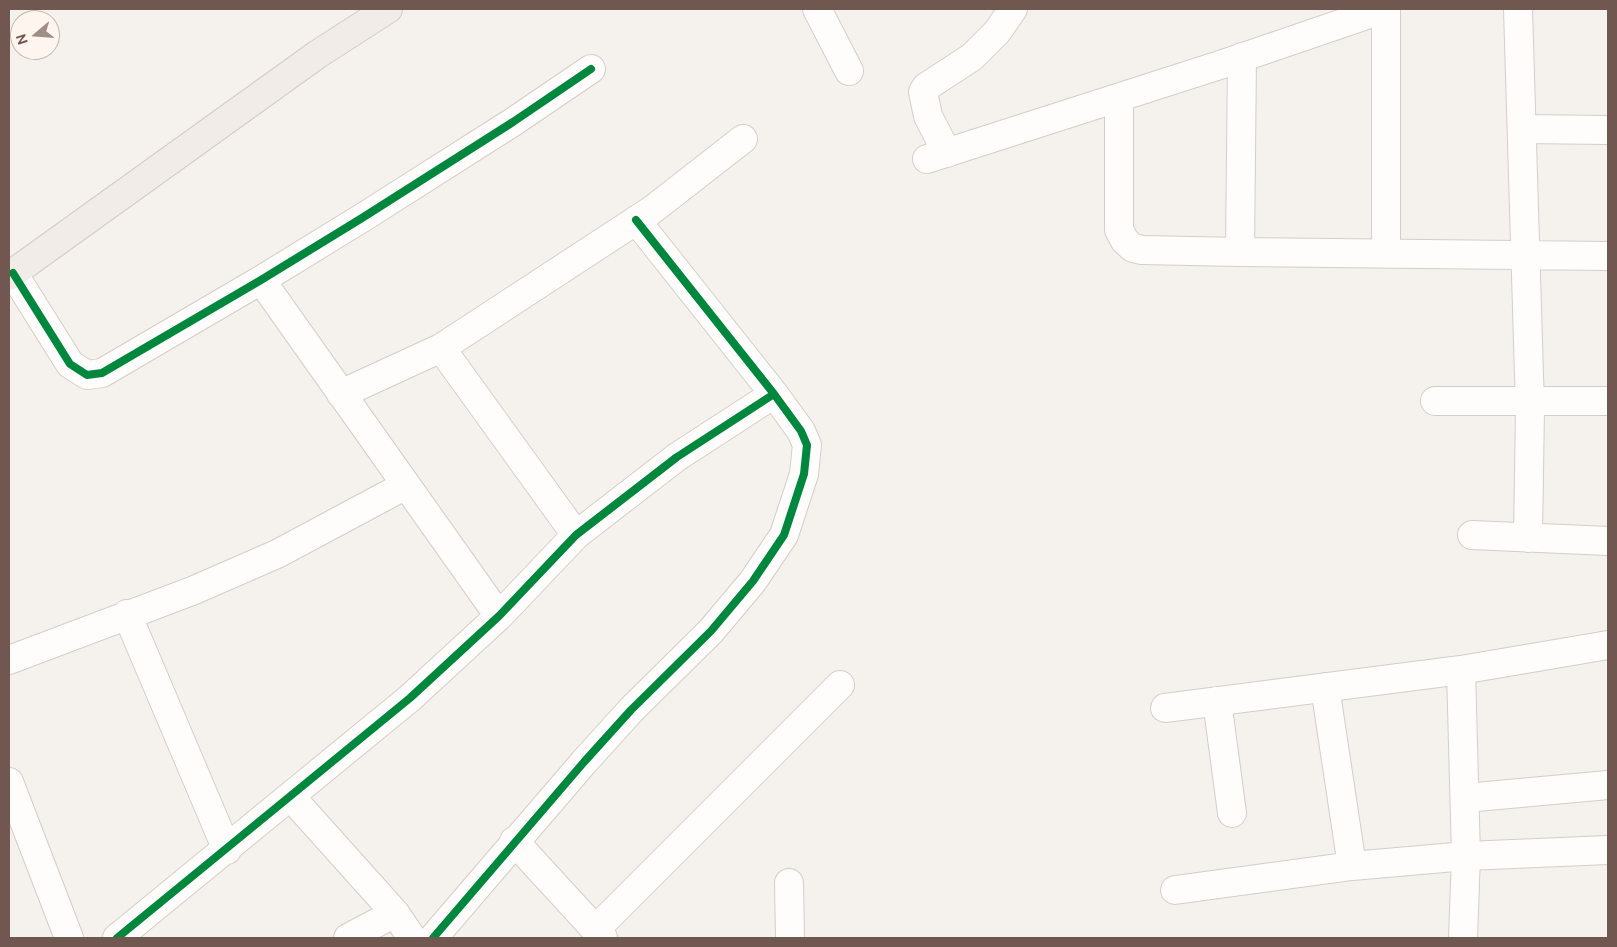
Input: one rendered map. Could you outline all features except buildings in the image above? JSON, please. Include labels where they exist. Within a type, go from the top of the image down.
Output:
[{"type":"main road","points":[[11,274],[318,54],[388,9]]},
{"type":"street","points":[[817,9],[849,71]]},
{"type":"street","points":[[1013,9],[997,32],[972,57],[926,88],[923,92],[937,156],[1119,98],[1385,9],[1386,254]]},
{"type":"street","points":[[1518,9],[1530,401],[1528,538]]},
{"type":"street","points":[[1240,252],[1242,57]]},
{"type":"street","points":[[11,274],[70,364],[87,375],[102,373],[261,280],[513,122],[590,69]]},
{"type":"street","points":[[1119,98],[1119,230],[1125,241],[1133,248],[1142,250],[1240,252],[1608,256]]},
{"type":"street","points":[[1522,130],[1608,130]]},
{"type":"street","points":[[340,394],[441,348],[636,220],[742,139]]},
{"type":"street","points":[[433,938],[514,841],[631,710],[711,631],[753,581],[784,535],[804,474],[806,445],[801,432],[774,394],[636,220]]},
{"type":"street","points":[[261,280],[499,616]]},
{"type":"street","points":[[441,348],[576,535]]},
{"type":"street","points":[[117,938],[292,797],[410,698],[499,616],[576,535],[677,457],[774,394]]},
{"type":"street","points":[[1436,401],[1608,402]]},
{"type":"street","points":[[9,660],[192,591],[277,554],[406,485]]},
{"type":"street","points":[[1472,535],[1608,540]]},
{"type":"street","points":[[127,614],[227,850]]},
{"type":"street","points":[[1165,708],[1461,670],[1608,645]]},
{"type":"street","points":[[1461,670],[1466,856],[1463,938]]},
{"type":"street","points":[[514,841],[600,934],[840,685]]},
{"type":"street","points":[[1325,687],[1352,866]]},
{"type":"street","points":[[1217,701],[1232,813]]},
{"type":"street","points":[[9,782],[69,938]]},
{"type":"street","points":[[1465,798],[1608,785]]},
{"type":"street","points":[[292,797],[395,912],[412,938]]},
{"type":"street","points":[[1175,890],[1352,866],[1466,856],[1608,850]]},
{"type":"street","points":[[789,883],[790,938]]},
{"type":"street","points":[[348,938],[395,912]]},
{"type":"cycle path","points":[[13,273],[70,364],[87,375],[102,373],[261,280],[362,218],[513,122],[591,69]]},
{"type":"cycle path","points":[[433,938],[584,762],[631,710],[711,631],[753,581],[784,535],[804,474],[807,445],[801,431],[774,394],[636,220]]},
{"type":"cycle path","points":[[117,938],[410,698],[499,616],[576,535],[677,457],[774,394]]}]
